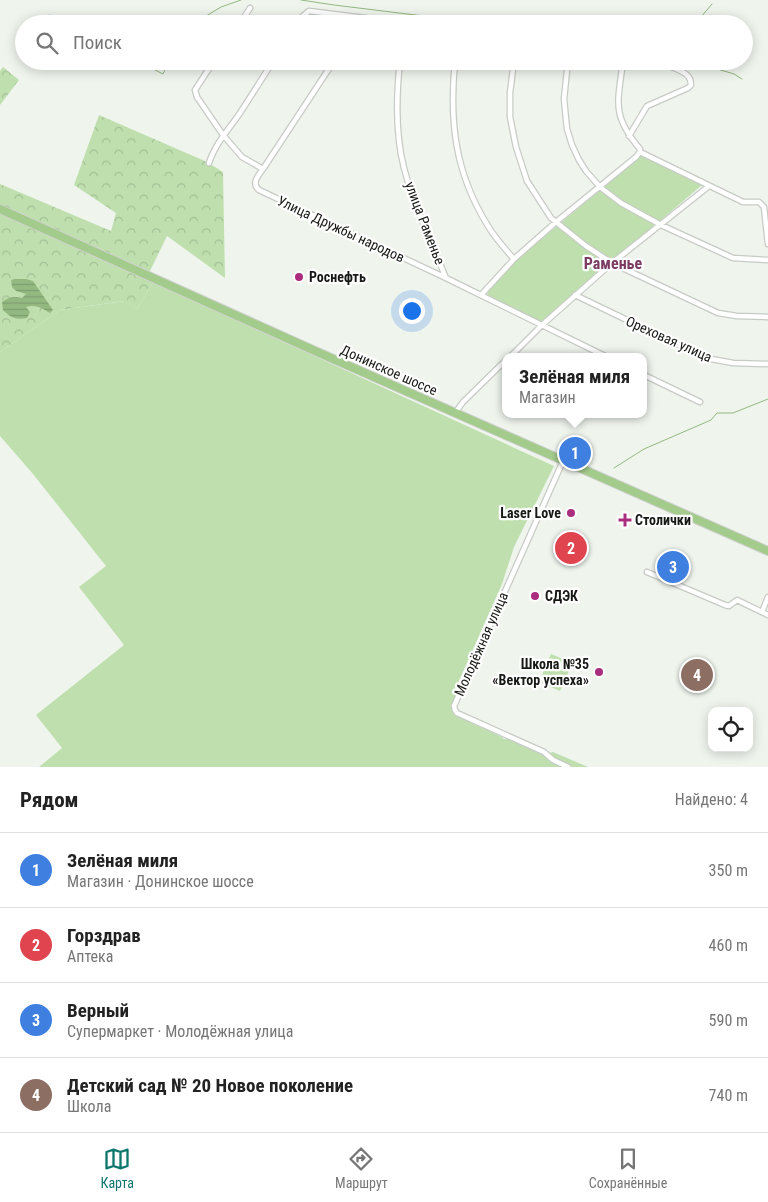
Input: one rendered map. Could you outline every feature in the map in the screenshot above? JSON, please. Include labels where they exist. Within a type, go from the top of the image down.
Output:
[{"type":"main road","name":"Донинское шоссе","points":[[0,210],[768,551]]},
{"type":"street","points":[[246,15],[250,8]]},
{"type":"street","points":[[304,15],[309,11],[340,15]]},
{"type":"street","points":[[208,70],[195,90],[197,97],[223,135],[242,157],[263,169]]},
{"type":"street","points":[[209,163],[223,135],[267,70]]},
{"type":"street","name":"Улица Дружбы народов","points":[[328,70],[254,184],[259,190],[446,278]]},
{"type":"street","name":"улица Раменье","points":[[399,70],[397,124],[404,167],[446,278],[599,353]]},
{"type":"street","points":[[453,70],[452,117],[457,153],[463,174],[476,206],[489,229],[514,259]]},
{"type":"street","points":[[513,70],[510,92],[510,117],[516,147],[527,181],[551,218],[586,246],[612,263],[718,313],[768,317]]},
{"type":"street","points":[[567,70],[564,99],[567,129],[579,160],[600,187],[621,203],[661,225],[733,258],[768,261]]},
{"type":"street","points":[[622,70],[618,106],[620,118],[629,136],[640,149],[640,152],[743,202],[759,202],[766,209],[768,244]]},
{"type":"street","points":[[629,136],[647,106],[691,85],[688,75],[678,70]]},
{"type":"street","points":[[481,295],[514,259],[640,152]]},
{"type":"street","points":[[514,353],[542,325],[612,263],[710,186]]},
{"type":"street","name":"Ореховая улица","points":[[576,295],[706,358],[733,363],[768,364]]},
{"type":"street","points":[[455,413],[463,402],[502,364]]},
{"type":"street","points":[[647,376],[700,402]]},
{"type":"street","name":"Молодёжная улица","points":[[563,461],[454,706],[457,713],[544,752],[553,760],[568,767]]},
{"type":"street","points":[[647,572],[726,605],[729,606],[737,600],[768,614]]},
{"type":"street","points":[[762,612],[768,598]]},
{"type":"green space","points":[[3,67],[19,80],[0,105],[0,71]]},
{"type":"green space","points":[[99,115],[207,162],[223,172],[225,278],[167,236],[150,271],[153,282],[137,309],[124,301],[60,310],[0,352],[0,184],[111,231],[116,213],[74,185]]},
{"type":"green space","points":[[643,154],[702,185],[541,322],[488,295],[486,291],[514,262]]},
{"type":"green space","points":[[153,282],[554,466],[514,547],[502,584],[458,683],[460,687],[451,709],[456,716],[504,739],[508,739],[543,755],[553,752],[588,767],[39,767],[62,748],[36,715],[124,645],[79,587],[106,566],[33,474],[0,436],[0,352],[60,310],[125,301],[137,309]]},
{"type":"green space","points":[[551,654],[568,661],[569,671],[560,691],[539,682]]},
{"type":"shaded area","points":[[11,280],[33,281],[53,310],[50,313],[35,306],[29,306],[26,307],[30,312],[27,318],[23,319],[11,317],[6,313],[3,310],[2,302],[11,297],[22,298],[26,294],[16,291],[12,287]]},
{"type":"waterway","points":[[208,15],[221,7],[241,0]]},
{"type":"waterway","points":[[301,0],[416,15]]},
{"type":"waterway","points":[[703,15],[712,4]]},
{"type":"waterway","points":[[155,70],[163,74],[165,70]]},
{"type":"waterway","points":[[721,70],[742,79]]},
{"type":"waterway","points":[[614,468],[644,449],[711,420],[717,413],[733,413],[768,399]]},
{"type":"place","name":"Роснефть","points":[[299,277]]},
{"type":"place","name":"Зелёная миля","points":[[575,453]]},
{"type":"place","name":"Laser Love","points":[[571,513]]},
{"type":"place","name":"Столички","points":[[625,520]]},
{"type":"place","name":"Горздрав","points":[[571,548]]},
{"type":"place","name":"Верный","points":[[673,567]]},
{"type":"place","name":"СДЭК","points":[[535,596]]},
{"type":"place","name":"Школа №35 «Вектор успеха»","points":[[599,672]]},
{"type":"place","name":"Детский сад № 20 Новое поколение","points":[[697,675]]},
{"type":"district","name":"Раменье","points":[[613,263]]}]
